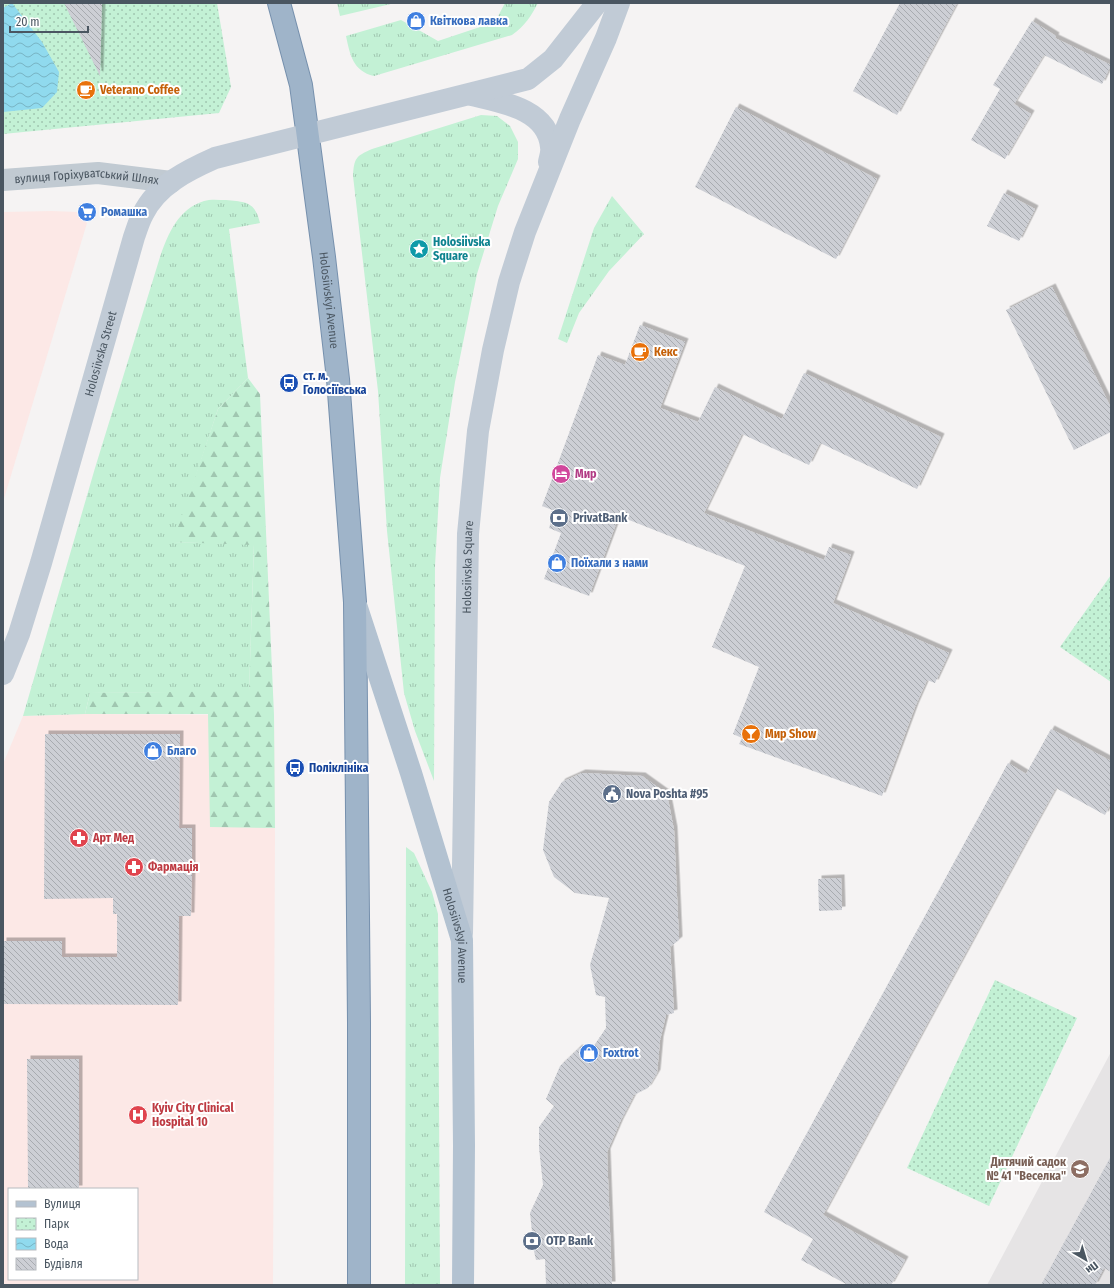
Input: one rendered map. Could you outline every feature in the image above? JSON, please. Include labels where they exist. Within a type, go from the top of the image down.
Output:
[{"type":"highway","name":"Holosiivskyi Avenue","points":[[279,3],[301,86],[324,257],[338,379],[355,602],[359,1014],[359,1285]]},
{"type":"main road","points":[[308,135],[528,79],[553,59],[597,3]]},
{"type":"main road","name":"Holosiivska Square","points":[[462,940],[468,534],[478,439],[493,350],[509,282],[525,232],[570,119],[606,38],[619,3]]},
{"type":"main road","points":[[469,94],[509,104],[527,111],[541,123],[548,135],[551,147],[548,176]]},
{"type":"main road","name":"Holosiivska Street","points":[[3,674],[19,634],[41,563],[134,237],[144,212],[154,198],[171,182],[191,169],[215,158],[308,135]]},
{"type":"main road","name":"Holosiivskyi Avenue","points":[[355,602],[411,773],[462,940],[464,1145],[463,1285]]},
{"type":"street","name":"вулиця Горіхуватський Шлях","points":[[3,180],[98,174],[171,182]]},
{"type":"shaded area","points":[[3,212],[77,212],[87,223],[3,502]]},
{"type":"shaded area","points":[[85,714],[274,715],[275,836],[273,1285],[3,1285],[3,764],[23,716]]},
{"type":"shaded area","name":"Дитячий садок № 41 \"Веселка\"","points":[[1111,1052],[1111,1285],[987,1285]]},
{"type":"green space","points":[[3,3],[217,3],[231,87],[219,113],[3,134]]},
{"type":"green space","points":[[337,3],[395,3],[340,16]]},
{"type":"green space","points":[[505,3],[538,3],[521,28],[512,35],[374,76],[367,74],[357,66],[349,50],[346,36],[401,20],[438,41],[495,22]]},
{"type":"green space","points":[[481,115],[497,116],[510,126],[518,142],[518,159],[498,206],[477,274],[455,382],[440,478],[435,566],[434,781],[415,731],[404,693],[387,531],[378,391],[353,176],[355,161],[359,156],[367,151]]},
{"type":"green space","points":[[612,196],[644,234],[609,271],[579,313],[567,343],[558,339],[594,228]]},
{"type":"green space","points":[[206,200],[239,201],[248,204],[255,210],[260,223],[229,229],[248,378],[218,409],[174,542],[254,544],[249,692],[90,693],[85,714],[23,716],[95,468],[163,248],[175,223],[187,210]]},
{"type":"green space","points":[[248,378],[260,394],[274,715],[275,828],[210,827],[208,714],[85,714],[90,693],[249,691],[254,545],[173,542],[218,409]]},
{"type":"green space","points":[[1111,575],[1111,682],[1060,647]]},
{"type":"green space","points":[[406,847],[414,853],[432,892],[438,914],[440,1285],[405,1285]]},
{"type":"green space","points":[[995,980],[1077,1018],[989,1206],[907,1168]]},
{"type":"water","points":[[12,3],[42,42],[59,72],[57,92],[42,108],[3,112],[3,8]]},
{"type":"building","points":[[64,3],[102,3],[100,76]]},
{"type":"building","points":[[900,3],[957,3],[897,115],[853,91]]},
{"type":"building","points":[[1032,21],[1056,36],[1055,38],[1111,65],[1102,84],[1044,55],[1014,104],[1031,114],[1005,159],[971,140],[1000,89],[993,85]]},
{"type":"building","points":[[736,107],[877,179],[836,259],[695,187]]},
{"type":"building","points":[[1004,193],[1035,209],[1019,241],[987,226]]},
{"type":"building","points":[[1052,287],[1111,408],[1111,432],[1074,450],[1006,310]]},
{"type":"building","points":[[640,325],[685,342],[660,408],[698,422],[715,387],[782,419],[804,373],[941,437],[917,489],[820,443],[809,465],[742,434],[704,513],[824,560],[829,547],[851,555],[833,603],[949,653],[935,683],[927,680],[915,707],[882,796],[739,744],[742,738],[733,734],[759,667],[712,647],[745,566],[619,516],[589,596],[544,579],[561,533],[549,528],[555,511],[542,506],[598,355],[625,365]]},
{"type":"building","points":[[1051,729],[1111,761],[1111,803],[1105,815],[1056,788],[1032,831],[823,1215],[905,1260],[891,1285],[848,1285],[801,1260],[813,1239],[764,1212],[1008,763],[1026,774]]},
{"type":"building","points":[[45,734],[180,734],[179,828],[192,828],[192,872],[191,916],[179,916],[178,1005],[3,1004],[3,941],[62,941],[62,957],[117,957],[117,914],[113,914],[113,898],[44,899]]},
{"type":"building","points":[[582,773],[642,776],[667,794],[674,830],[679,940],[670,947],[674,1013],[666,1015],[660,1040],[657,1073],[648,1088],[634,1095],[607,1152],[612,1285],[546,1285],[545,1259],[536,1260],[530,1213],[543,1185],[539,1148],[539,1127],[554,1106],[546,1099],[560,1066],[579,1048],[589,1053],[606,1028],[605,997],[596,995],[590,965],[609,898],[575,893],[554,877],[543,850],[549,802],[562,782]]},
{"type":"building","points":[[841,878],[842,910],[819,911],[818,879]]},
{"type":"building","points":[[27,1059],[79,1059],[79,1188],[28,1188]]},
{"type":"building","points":[[1111,1156],[1111,1272],[1104,1268],[1095,1285],[1041,1285]]},
{"type":"place","name":"Квіткова лавка","points":[[416,21]]},
{"type":"place","name":"Veterano Coffee","points":[[86,90]]},
{"type":"place","name":"Ромашка","points":[[87,212]]},
{"type":"place","name":"Holosiivska Square","points":[[419,249]]},
{"type":"place","name":"Кекс","points":[[640,352]]},
{"type":"place","name":"ст. м. Голосіївська","points":[[289,383]]},
{"type":"place","name":"Мир","points":[[561,474]]},
{"type":"place","name":"PrivatBank","points":[[559,518]]},
{"type":"place","name":"Поїхали з нами","points":[[557,563]]},
{"type":"place","name":"Мир Show","points":[[751,734]]},
{"type":"place","name":"Благо","points":[[153,751]]},
{"type":"place","name":"Поліклініка","points":[[295,768]]},
{"type":"place","name":"Nova Poshta #95","points":[[612,794]]},
{"type":"place","name":"Арт Мед","points":[[79,838]]},
{"type":"place","name":"Фармація","points":[[134,867]]},
{"type":"place","name":"Foxtrot","points":[[589,1053]]},
{"type":"place","name":"Kyiv City Clinical Hospital 10","points":[[138,1115]]},
{"type":"place","name":"Дитячий садок № 41 \"Веселка\"","points":[[1080,1169]]},
{"type":"place","name":"OTP Bank","points":[[532,1241]]}]
